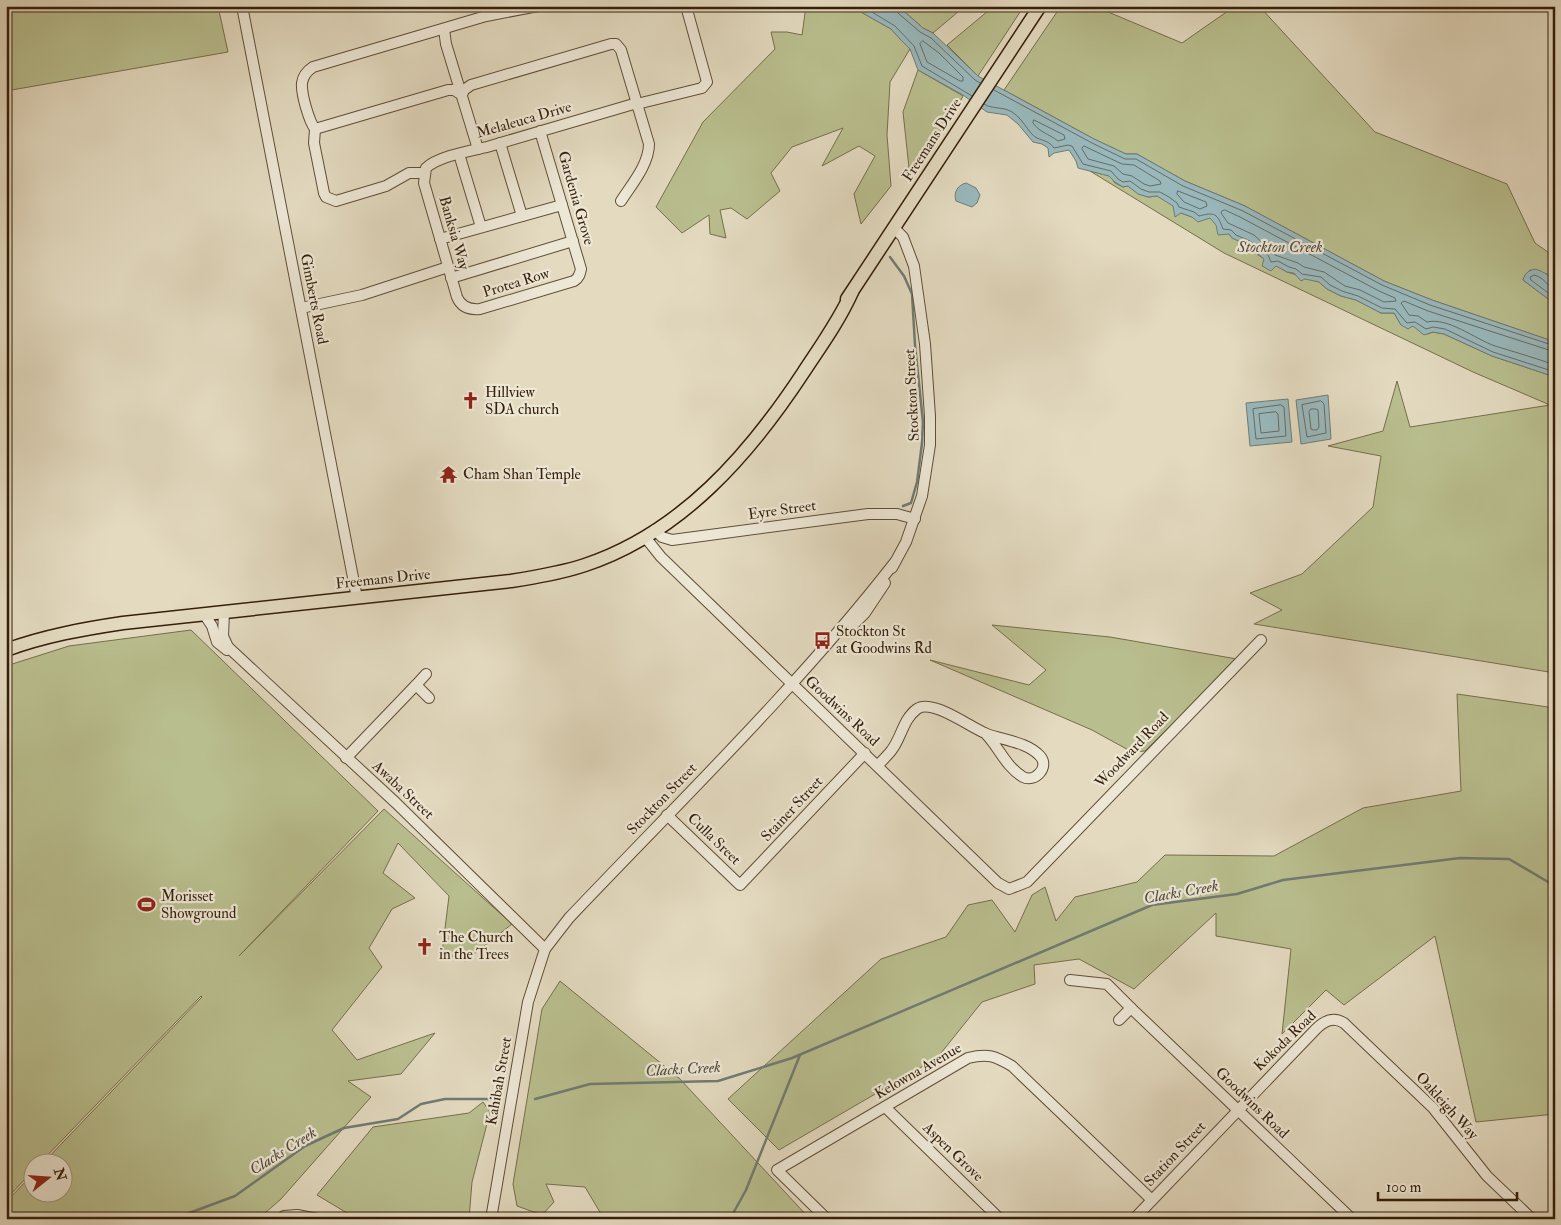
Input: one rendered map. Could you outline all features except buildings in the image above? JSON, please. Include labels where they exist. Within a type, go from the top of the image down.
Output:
[{"type":"main road","name":"Freemans Drive","points":[[6,650],[30,641],[80,629],[123,623],[538,577],[586,564],[650,534],[707,492],[733,464],[786,398],[843,312],[852,292],[1040,6]]},
{"type":"street","name":"Gimberts Road","points":[[242,6],[357,598]]},
{"type":"street","points":[[424,173],[409,172],[386,186],[341,200],[331,200],[326,197],[314,143],[315,129],[309,120],[302,83],[305,73],[313,67],[486,16],[538,6]]},
{"type":"street","name":"Melaleuca Drive","points":[[424,173],[426,168],[434,162],[459,154],[637,104],[702,88],[707,82],[686,6]]},
{"type":"street","points":[[444,29],[446,44],[478,149]]},
{"type":"street","points":[[462,95],[464,90],[471,85],[616,44],[621,50],[649,144],[649,149],[640,172],[621,201]]},
{"type":"street","points":[[315,129],[448,90],[454,90],[462,95]]},
{"type":"street","name":"Gardenia Grove","points":[[540,131],[581,269],[580,274]]},
{"type":"street","points":[[500,143],[522,216]]},
{"type":"street","points":[[459,154],[481,228]]},
{"type":"street","name":"Banksia Way","points":[[424,173],[424,183],[459,302]]},
{"type":"street","points":[[440,239],[562,205]]},
{"type":"street","name":"Stockton Street","points":[[545,950],[569,918],[803,672],[841,629],[895,562],[906,542],[915,519],[926,477],[930,445],[929,386],[914,266],[903,237],[894,228]]},
{"type":"street","points":[[451,278],[573,242]]},
{"type":"street","points":[[301,308],[362,296],[448,267]]},
{"type":"street","name":"Protea Row","points":[[459,302],[467,308],[480,309],[574,281],[578,279],[580,274]]},
{"type":"street","name":"Eyre Street","points":[[650,534],[672,540],[688,539],[868,514],[897,514],[915,519]]},
{"type":"street","name":"Goodwins Road","points":[[650,534],[661,557],[998,883],[1009,889],[1027,882]]},
{"type":"street","name":"Awaba Street","points":[[224,612],[223,636],[225,642],[237,655],[396,803],[545,950]]},
{"type":"street","name":"Awaba Street","points":[[204,614],[212,626],[217,642],[222,648],[237,655]]},
{"type":"street","name":"Woodward Road","points":[[1027,882],[1261,640]]},
{"type":"street","points":[[346,758],[426,674]]},
{"type":"street","points":[[416,685],[429,698]]},
{"type":"street","points":[[878,765],[892,750],[910,716],[918,708],[926,706],[942,711],[986,734],[1031,750],[1042,758],[1044,763],[1039,774],[1032,778],[1026,778],[1018,774],[1003,759],[994,742],[986,734]]},
{"type":"street","name":"Stainer Street","points":[[740,885],[865,753]]},
{"type":"street","name":"Culla Sreet","points":[[667,815],[740,885]]},
{"type":"street","name":"Kahibah Street","points":[[491,1219],[528,1002],[545,950]]},
{"type":"street","name":"Goodwins Road","points":[[1070,980],[1107,984],[1348,1218]]},
{"type":"street","points":[[1119,1020],[1131,1008]]},
{"type":"street","name":"Kokoda Road","points":[[1237,1109],[1322,1022],[1334,1019]]},
{"type":"street","name":"Oakleigh Way","points":[[1334,1019],[1344,1023],[1433,1108],[1487,1176],[1532,1219]]},
{"type":"street","name":"Kelowna Avenue","points":[[827,1219],[777,1170],[968,1058],[983,1054],[998,1058],[1012,1066],[1152,1200]]},
{"type":"street","name":"Aspen Grove","points":[[885,1107],[1000,1219]]},
{"type":"street","name":"Station Street","points":[[1134,1219],[1237,1109]]},
{"type":"street","points":[[283,1217],[297,1215],[318,1219]]},
{"type":"green space","points":[[6,6],[218,6],[228,52],[6,91]]},
{"type":"green space","points":[[806,6],[856,6],[861,12],[891,29],[910,49],[890,82],[887,135],[891,186],[861,224],[854,194],[875,156],[859,146],[822,166],[843,128],[792,147],[771,173],[780,191],[747,219],[731,208],[720,210],[726,238],[710,234],[709,215],[682,233],[656,207],[703,122],[775,49],[771,32],[787,32],[802,35]]},
{"type":"green space","points":[[898,6],[965,6],[933,33],[923,28]]},
{"type":"green space","points":[[994,6],[1024,6],[978,76],[947,45]]},
{"type":"green space","points":[[1061,6],[1099,6],[1101,9],[1182,43],[1235,6],[1259,6],[1375,132],[1507,184],[1535,243],[1555,257],[1555,283],[1547,274],[1530,270],[1523,280],[1555,304],[1555,342],[1432,300],[1384,281],[1245,206],[1185,181],[1137,154],[1126,154],[1094,139],[1004,90]]},
{"type":"green space","points":[[918,70],[963,96],[910,177],[903,112]]},
{"type":"green space","points":[[1090,171],[1110,176],[1115,183],[1123,187],[1128,186],[1139,194],[1148,197],[1157,196],[1166,200],[1181,213],[1192,217],[1210,217],[1233,238],[1247,245],[1258,255],[1287,272],[1319,282],[1327,289],[1341,296],[1356,300],[1381,313],[1394,313],[1401,325],[1413,326],[1428,334],[1433,332],[1444,334],[1492,356],[1555,377],[1555,673],[1254,624],[1282,610],[1250,593],[1302,574],[1373,507],[1381,456],[1328,446],[1383,431],[1397,381],[1410,427],[1550,405],[1473,372],[1224,253]]},
{"type":"green space","points":[[992,625],[1110,637],[1237,659],[1145,751],[1132,752],[1092,730],[930,660],[1029,685],[1046,670]]},
{"type":"green space","name":"Morisset Showground","points":[[191,630],[378,811],[239,956],[384,809],[512,924],[465,961],[442,953],[449,896],[398,843],[383,873],[415,898],[392,909],[369,948],[382,967],[332,1030],[357,1060],[435,1033],[401,1074],[348,1081],[371,1097],[281,1199],[258,1219],[6,1219],[6,1202],[22,1185],[22,1202],[72,1202],[72,1152],[54,1152],[202,997],[51,1152],[22,1152],[22,1182],[6,1199],[6,666],[69,646]]},
{"type":"green space","points":[[1457,694],[1555,708],[1555,1114],[1476,1122],[1435,936],[1344,1005],[1326,990],[1282,1034],[1291,949],[1216,936],[1216,913],[1134,989],[1079,959],[1034,965],[1035,984],[982,1002],[937,1058],[779,1150],[728,1099],[881,959],[946,937],[968,905],[992,900],[1015,932],[1032,895],[1045,887],[1056,921],[1075,897],[1137,882],[1165,855],[1274,856],[1363,808],[1461,791]]},
{"type":"green space","points":[[560,981],[679,1078],[810,1219],[604,1219],[585,1187],[546,1184],[554,1202],[542,1215],[517,1206],[513,1184],[542,1009]]},
{"type":"green space","points":[[483,1102],[490,1112],[472,1182],[469,1219],[357,1219],[317,1195],[373,1127],[469,1113]]},
{"type":"water","name":"Stockton Creek","points":[[856,6],[898,6],[923,28],[933,33],[978,76],[1094,139],[1126,154],[1137,154],[1185,181],[1245,206],[1384,281],[1432,300],[1555,342],[1555,377],[1492,356],[1444,334],[1433,332],[1424,335],[1413,326],[1408,329],[1401,325],[1394,313],[1381,313],[1356,300],[1341,296],[1327,289],[1319,282],[1305,279],[1301,281],[1294,273],[1287,272],[1276,266],[1271,271],[1262,266],[1264,259],[1247,245],[1232,238],[1229,234],[1218,235],[1216,225],[1210,218],[1198,222],[1192,217],[1181,213],[1175,217],[1173,206],[1157,196],[1148,197],[1138,194],[1128,186],[1123,187],[1109,176],[1078,168],[1069,150],[1054,153],[1049,157],[1048,148],[1033,142],[1018,124],[1007,115],[987,112],[963,95],[918,70],[910,49],[891,29],[861,12]]},
{"type":"water","points":[[966,183],[976,188],[980,195],[977,203],[972,207],[956,201],[957,189]]},
{"type":"water","points":[[1535,269],[1547,274],[1550,278],[1555,291],[1555,304],[1523,280],[1527,273]]},
{"type":"water","points":[[1328,395],[1331,439],[1301,444],[1296,400]]},
{"type":"water","points":[[1288,399],[1292,442],[1250,446],[1246,403]]},
{"type":"waterway","points":[[890,257],[904,276],[912,294],[923,422],[917,482],[911,503],[903,506]]},
{"type":"waterway","name":"Clacks Creek","points":[[535,1099],[590,1084],[718,1081],[792,1058],[1152,905],[1237,894],[1283,880],[1460,858],[1509,859],[1555,886]]},
{"type":"waterway","name":"Clacks Creek","points":[[730,1219],[746,1190],[800,1055]]},
{"type":"waterway","name":"Clacks Creek","points":[[173,1219],[235,1196],[305,1146],[344,1128],[398,1119],[421,1104],[445,1099],[495,1099]]},
{"type":"place","name":"Hillview SDA church","points":[[471,401]]},
{"type":"place","name":"Cham Shan Temple","points":[[449,474]]},
{"type":"place","name":"Stockton St at Goodwins Rd","points":[[822,640]]},
{"type":"place","name":"Morisset Showground","points":[[147,905]]},
{"type":"place","name":"The Church in the Trees","points":[[425,946]]}]
